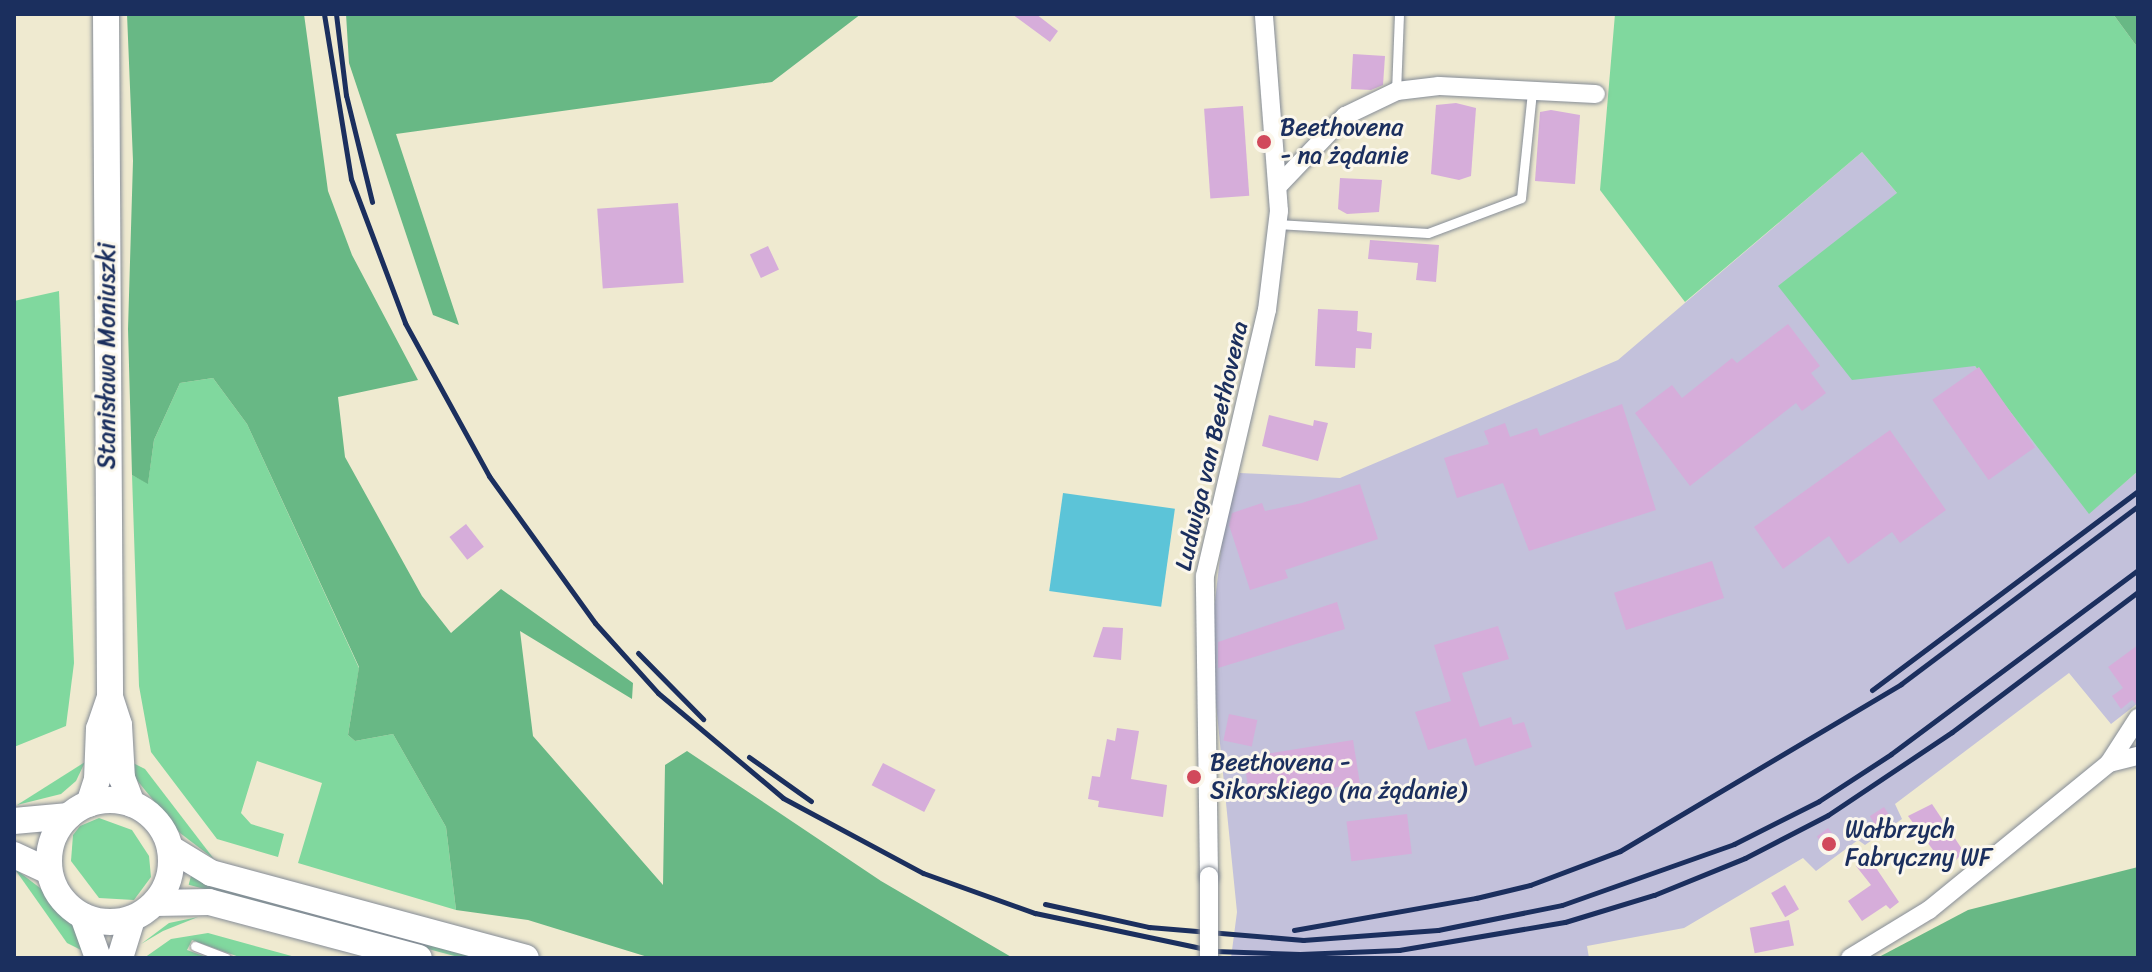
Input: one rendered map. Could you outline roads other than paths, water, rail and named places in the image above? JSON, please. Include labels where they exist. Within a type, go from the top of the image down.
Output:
[{"type":"main road","name":"Stanisława Moniuszki","points":[[106,14],[110,697],[119,725],[122,778],[132,804]]},
{"type":"main road","name":"Stanisława Moniuszki","points":[[79,810],[97,780],[99,729],[110,697]]},
{"type":"main road","points":[[14,821],[79,810],[132,804],[153,817],[170,848],[170,872],[155,903],[132,919],[99,922],[83,916],[61,898],[49,871],[55,835],[79,810]]},
{"type":"main road","points":[[170,848],[211,873],[526,958]]},
{"type":"main road","points":[[14,855],[49,871]]},
{"type":"main road","points":[[155,903],[209,902],[419,958]]},
{"type":"main road","points":[[83,916],[98,958]]},
{"type":"main road","points":[[120,958],[132,919]]},
{"type":"street","name":"Ludwiga van Beethovena","points":[[1209,958],[1205,576],[1267,310],[1277,224],[1278,186],[1264,14]]},
{"type":"street","points":[[1278,186],[1345,116],[1396,92],[1439,86],[1596,94]]},
{"type":"street","points":[[1850,958],[1929,910],[2109,763],[2138,718]]},
{"type":"street","points":[[2109,763],[2138,756]]},
{"type":"lane","points":[[1396,92],[1399,14]]},
{"type":"lane","points":[[1277,224],[1428,233],[1521,198],[1532,91]]},
{"type":"lane","points":[[195,946],[226,958]]},
{"type":"water","points":[[1063,493],[1175,509],[1161,607],[1049,591]]},
{"type":"railway","points":[[324,14],[351,179],[405,323],[489,476],[595,623],[658,693],[783,798],[923,873],[1035,913],[1215,951],[1300,954],[1399,950],[1565,922],[1654,895],[1745,858],[1828,815],[1952,732],[2138,592]]},
{"type":"railway","points":[[336,14],[346,95],[372,202]]},
{"type":"railway","points":[[1872,690],[2138,491]]},
{"type":"railway","points":[[1294,930],[1476,898],[1530,885],[1620,851],[1901,684],[2138,506]]},
{"type":"railway","points":[[1045,904],[1149,927],[1303,940],[1438,930],[1562,905],[1734,844],[1819,801],[1891,754],[2138,570]]},
{"type":"railway","points":[[638,653],[703,719]]},
{"type":"railway","points":[[749,757],[811,801]]},
{"type":"place","name":"Beethovena - na żądanie","points":[[1264,142]]},
{"type":"place","name":"Beethovena - Sikorskiego (na żądanie)","points":[[1194,777]]},
{"type":"place","name":"Wałbrzych Fabryczny WF","points":[[1829,844]]}]
